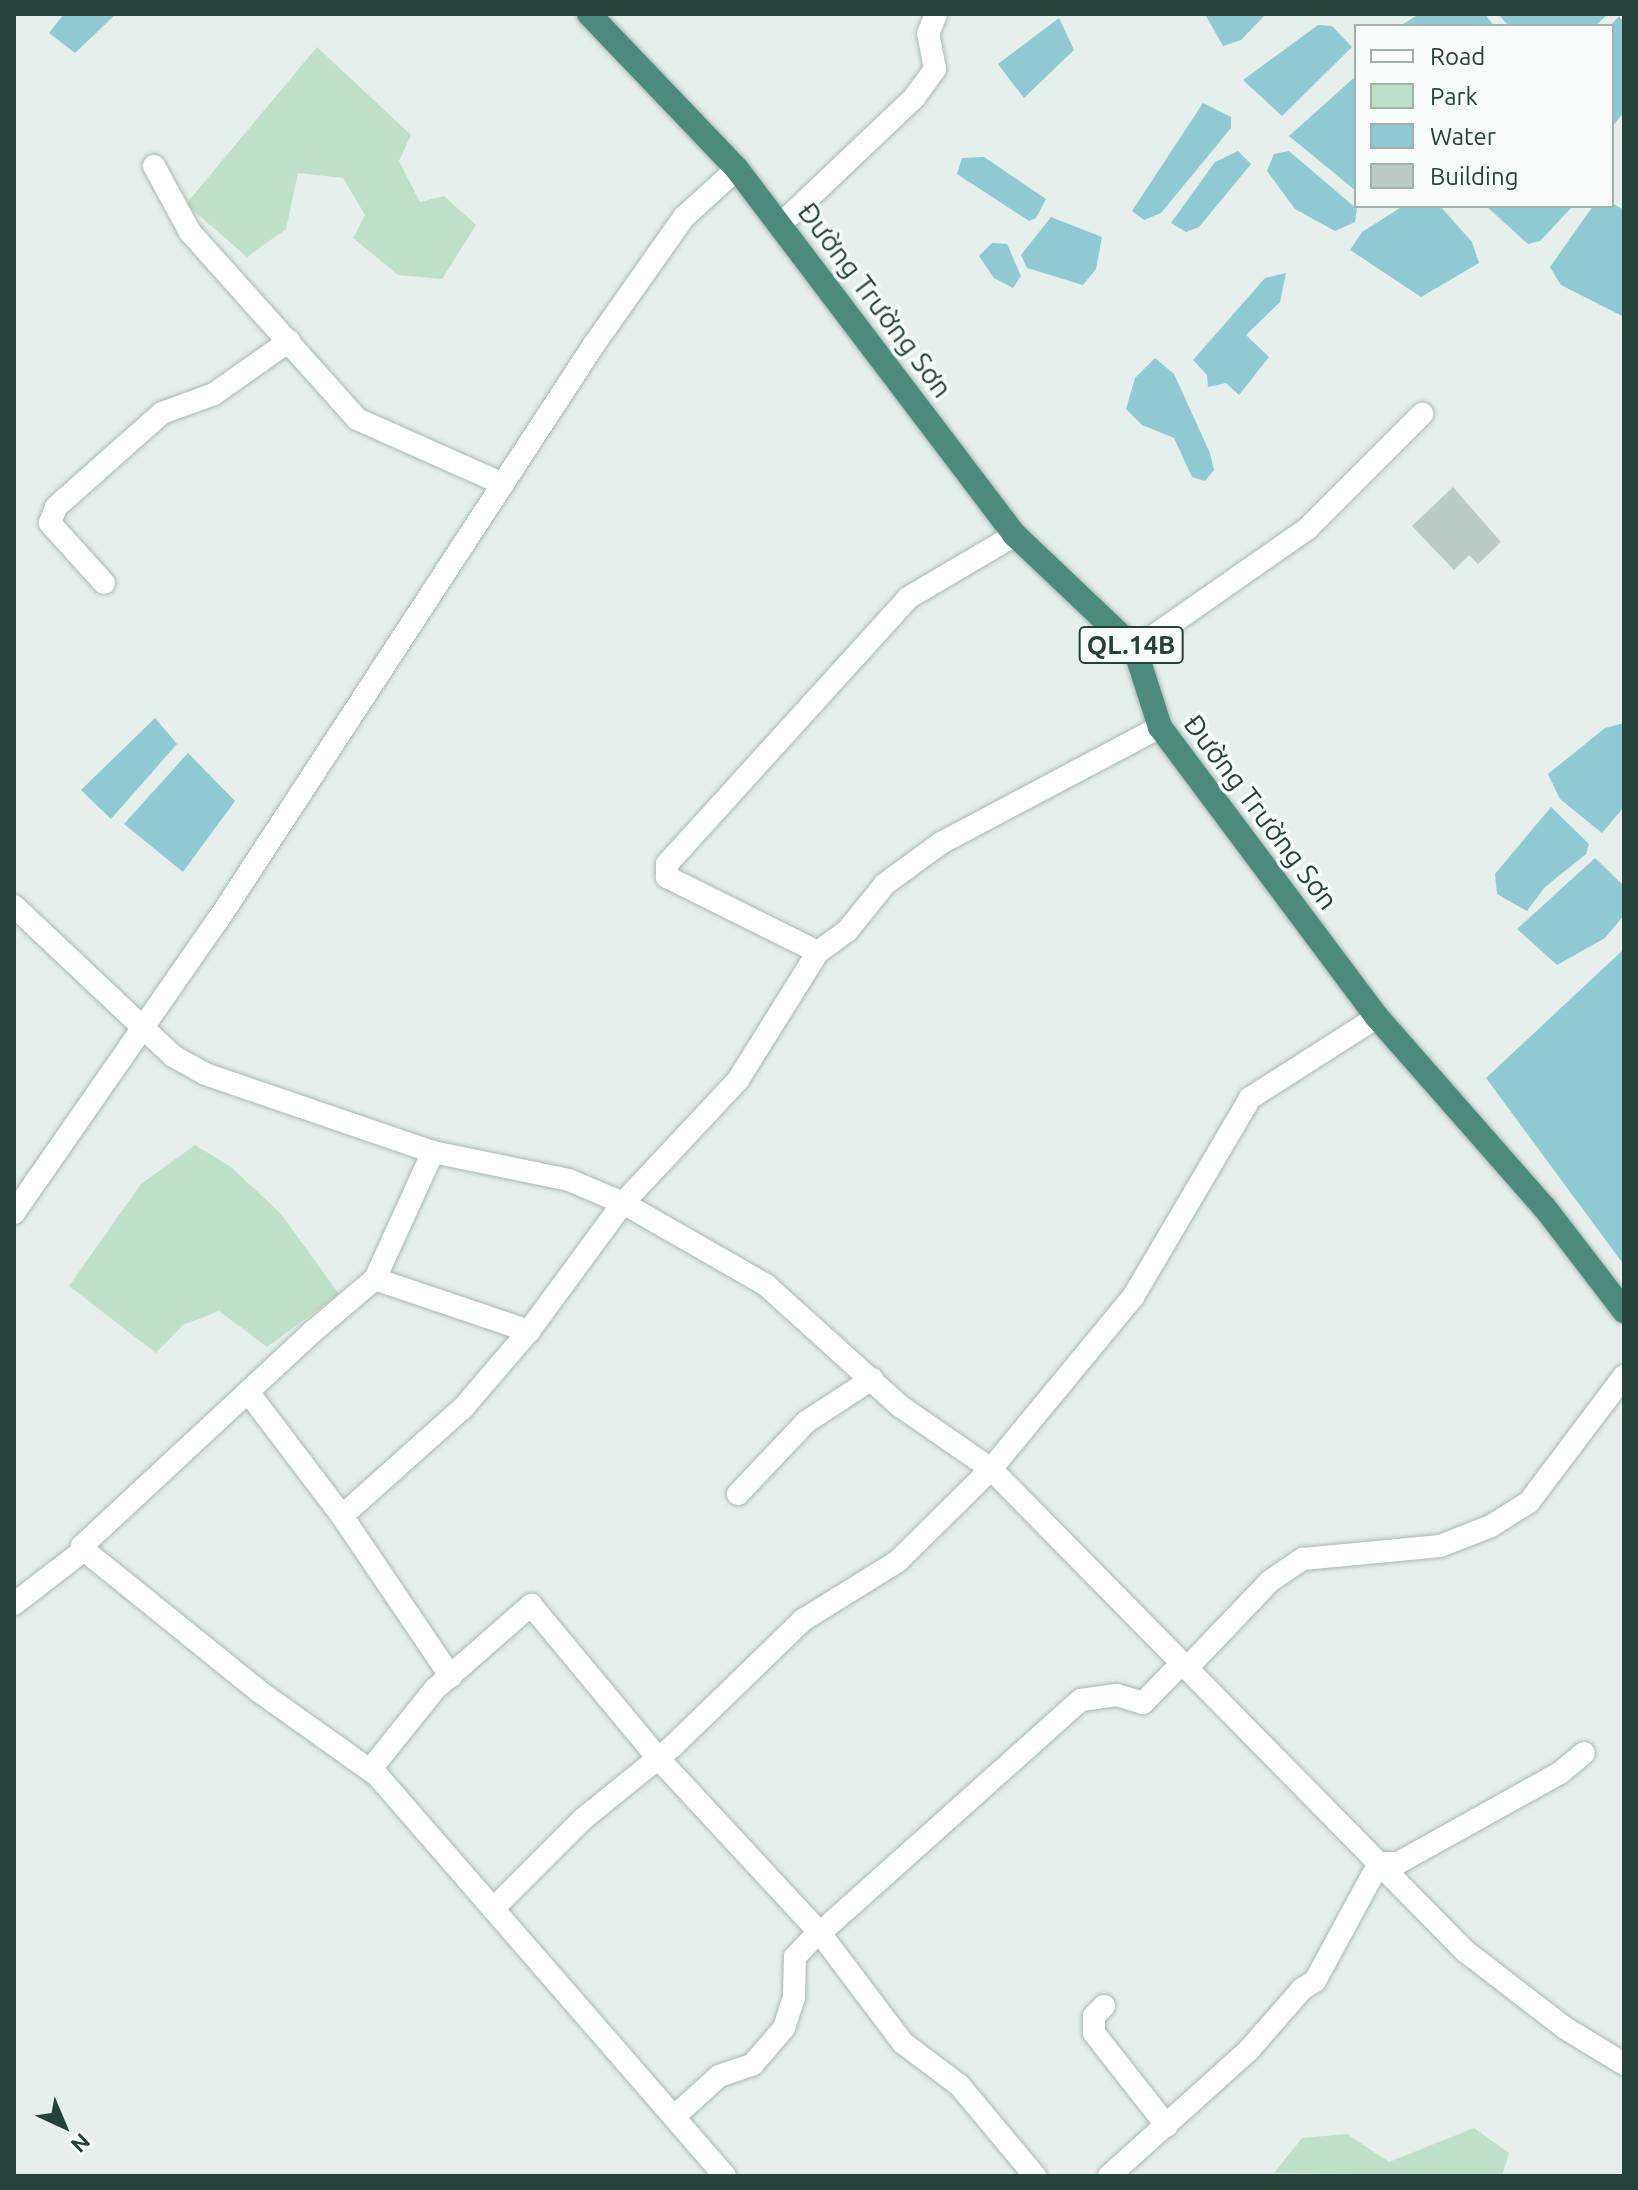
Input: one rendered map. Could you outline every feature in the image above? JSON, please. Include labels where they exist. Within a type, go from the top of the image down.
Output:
[{"type":"highway","name":"Đường Trường Sơn","points":[[589,14],[737,169],[1015,535],[1135,649],[1160,727],[1377,1017],[1545,1208],[1624,1311]]},
{"type":"street","points":[[780,225],[914,98],[935,69],[928,34],[936,14]]},
{"type":"street","points":[[154,166],[190,232],[357,419],[503,484]]},
{"type":"street","points":[[14,1213],[143,1027],[684,217],[737,169]]},
{"type":"street","points":[[104,583],[50,523],[56,507],[162,413],[214,394],[289,341]]},
{"type":"street","points":[[1135,649],[1307,529],[1422,414]]},
{"type":"street","points":[[818,952],[667,877],[667,864],[908,598],[1015,535]]},
{"type":"street","points":[[342,1516],[463,1408],[529,1331],[623,1203],[738,1080],[818,952],[847,931],[885,884],[941,843],[1160,727]]},
{"type":"street","points":[[14,906],[173,1056],[205,1074],[433,1152],[569,1180],[623,1203],[766,1285],[900,1406],[991,1469],[1465,1951],[1565,2028],[1624,2064]]},
{"type":"street","points":[[493,1909],[583,1819],[658,1758],[803,1620],[898,1561],[991,1469],[1133,1297],[1250,1098],[1377,1017]]},
{"type":"street","points":[[433,1152],[375,1279],[82,1546],[260,1692],[370,1770],[725,2176]]},
{"type":"street","points":[[375,1279],[529,1331]]},
{"type":"street","points":[[674,2117],[719,2076],[753,2064],[784,2028],[794,1997],[795,1957],[819,1932],[1081,1700],[1117,1695],[1143,1703],[1270,1581],[1303,1559],[1440,1546],[1491,1526],[1529,1502],[1624,1376]]},
{"type":"street","points":[[738,1494],[806,1422],[872,1379]]},
{"type":"street","points":[[248,1392],[342,1516],[451,1677]]},
{"type":"street","points":[[14,1604],[84,1550]]},
{"type":"street","points":[[370,1770],[435,1689],[531,1605],[658,1758],[819,1932],[903,2043],[959,2085],[1035,2176]]},
{"type":"street","points":[[1379,1863],[1398,1863],[1560,1773],[1584,1753]]},
{"type":"street","points":[[1109,2176],[1167,2126],[1315,1981],[1379,1863]]},
{"type":"street","points":[[1104,2006],[1094,2016],[1094,2033],[1167,2126]]},
{"type":"green space","points":[[317,47],[411,135],[399,161],[420,202],[444,196],[476,225],[442,279],[398,275],[353,238],[365,215],[343,178],[298,173],[286,229],[247,257],[186,204]]},
{"type":"green space","points":[[195,1145],[231,1167],[281,1214],[339,1294],[267,1347],[219,1311],[183,1325],[156,1353],[69,1286],[141,1184]]},
{"type":"green space","points":[[1474,2128],[1509,2153],[1502,2176],[1274,2173],[1302,2138],[1347,2134],[1389,2162]]},
{"type":"water","points":[[64,14],[116,14],[75,53],[49,33]]},
{"type":"water","points":[[1205,14],[1266,14],[1241,40],[1223,46]]},
{"type":"water","points":[[1419,14],[1485,14],[1492,24],[1403,24]]},
{"type":"water","points":[[1498,14],[1608,14],[1597,24],[1507,24]]},
{"type":"water","points":[[1619,16],[1624,23],[1624,112],[1614,124],[1614,24]]},
{"type":"water","points":[[1059,18],[1074,50],[1024,98],[998,64]]},
{"type":"water","points":[[1318,25],[1332,26],[1352,47],[1282,116],[1243,80]]},
{"type":"water","points":[[1354,78],[1354,189],[1289,136]]},
{"type":"water","points":[[1203,103],[1231,117],[1231,128],[1161,213],[1144,220],[1132,211]]},
{"type":"water","points":[[1238,151],[1251,164],[1199,227],[1186,232],[1171,223],[1215,162]]},
{"type":"water","points":[[1289,151],[1357,209],[1355,222],[1335,231],[1295,209],[1267,171],[1274,154]]},
{"type":"water","points":[[984,157],[1046,199],[1036,218],[1029,221],[957,174],[962,158]]},
{"type":"water","points":[[1614,204],[1624,210],[1624,317],[1561,285],[1550,267],[1592,208],[1614,208]]},
{"type":"water","points":[[1400,208],[1442,208],[1472,242],[1479,263],[1421,297],[1350,250],[1362,232]]},
{"type":"water","points":[[1488,208],[1571,208],[1540,241],[1528,244]]},
{"type":"water","points":[[1051,217],[1102,237],[1096,269],[1083,285],[1027,268],[1021,255]]},
{"type":"water","points":[[992,243],[1007,244],[1021,276],[1013,288],[994,278],[979,256]]},
{"type":"water","points":[[1286,273],[1280,302],[1246,335],[1269,357],[1239,395],[1226,383],[1208,387],[1207,375],[1193,360],[1265,278]]},
{"type":"water","points":[[1155,358],[1174,374],[1210,453],[1214,470],[1205,481],[1192,477],[1174,438],[1142,425],[1126,409],[1135,378]]},
{"type":"water","points":[[155,718],[177,744],[111,819],[81,790]]},
{"type":"water","points":[[1624,723],[1624,807],[1602,833],[1560,799],[1548,774],[1605,728]]},
{"type":"water","points":[[188,753],[235,801],[183,872],[124,824]]},
{"type":"water","points":[[1551,807],[1589,844],[1586,854],[1545,887],[1527,911],[1497,894],[1495,874]]},
{"type":"water","points":[[1595,858],[1624,886],[1624,915],[1605,938],[1557,965],[1517,929]]},
{"type":"water","points":[[1624,949],[1624,1265],[1486,1078]]},
{"type":"building","points":[[1453,487],[1501,542],[1478,564],[1469,555],[1454,570],[1412,526]]}]
